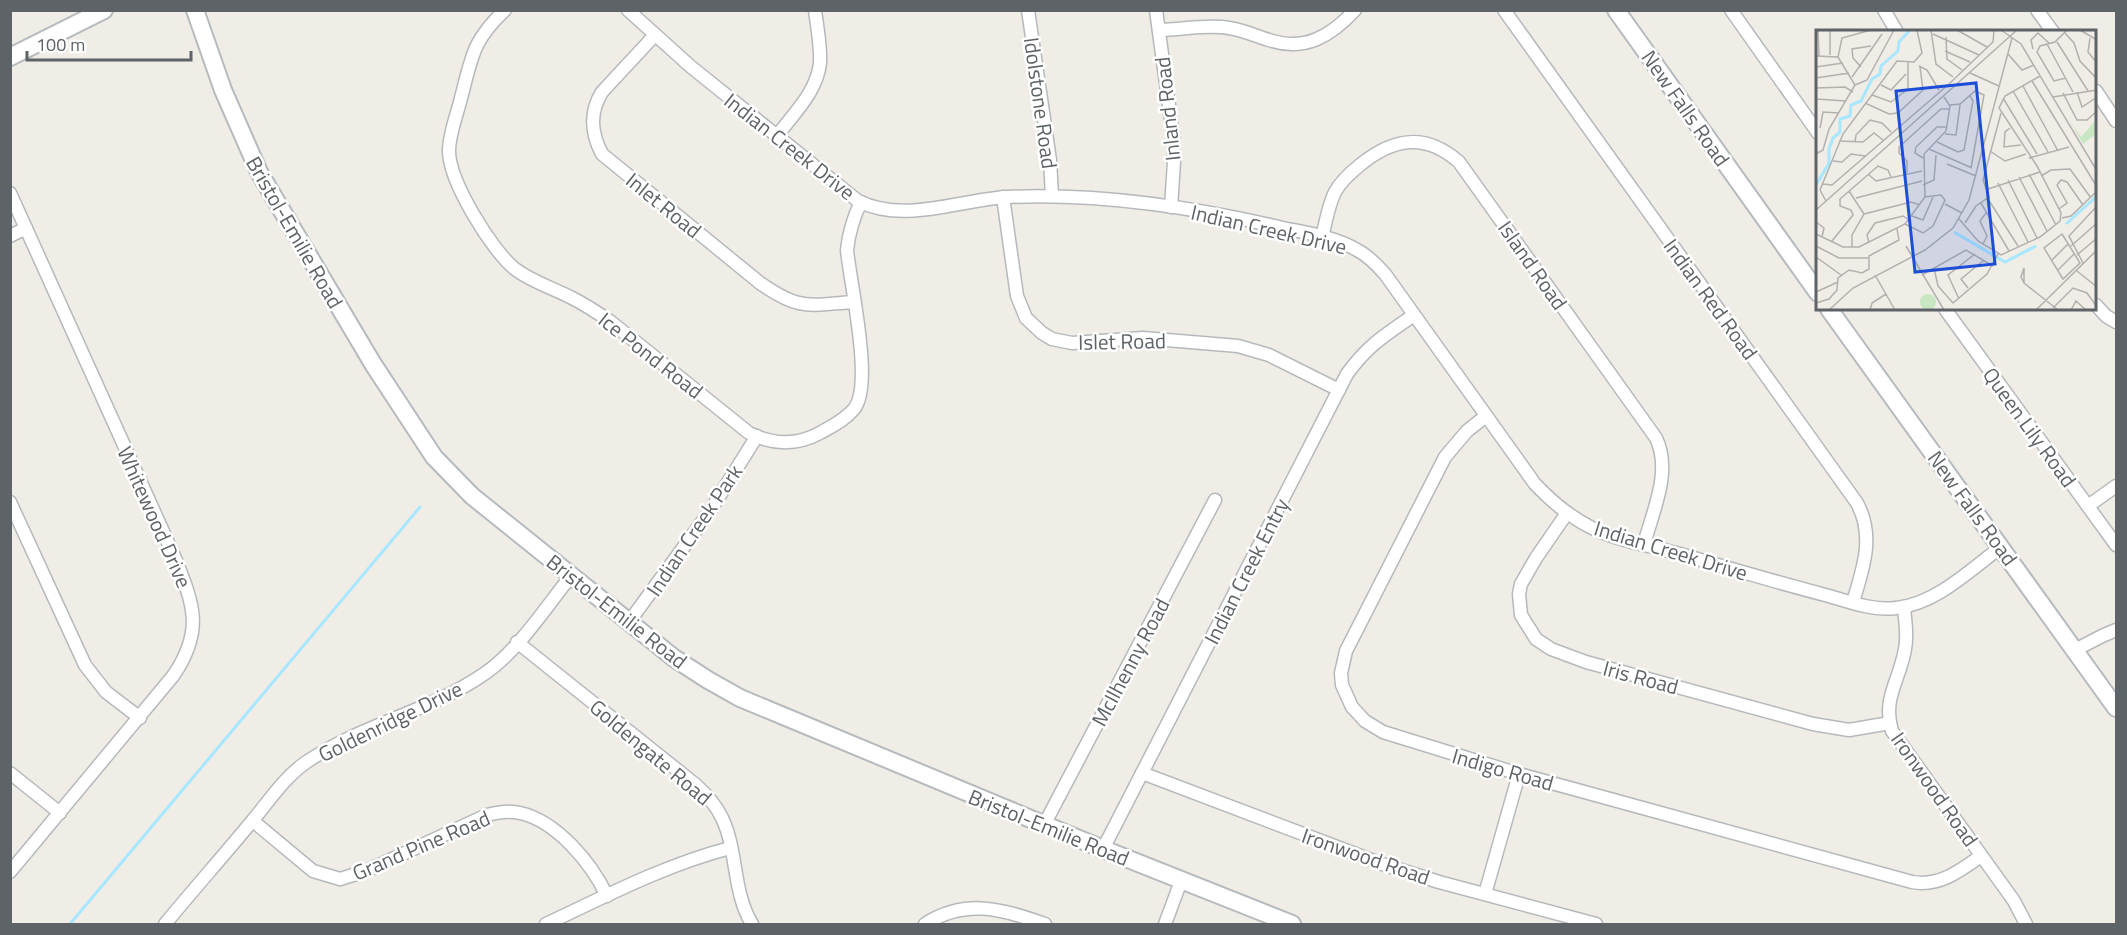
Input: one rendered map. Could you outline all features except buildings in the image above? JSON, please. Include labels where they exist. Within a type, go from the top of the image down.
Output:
[{"type":"street","points":[[10,57],[104,10]]},
{"type":"street","name":"Bristol-Emilie Road","points":[[195,10],[223,90],[258,172],[373,364],[434,457],[472,496],[674,658],[740,698],[1044,825],[1292,924]]},
{"type":"street","name":"Ice Pond Road","points":[[505,10],[482,34],[476,44],[450,141],[450,164],[453,176],[462,193],[492,242],[515,269],[530,279],[589,307],[611,322],[749,433],[774,442],[800,441],[842,421],[855,409],[861,394],[862,383],[848,242],[853,217],[861,202]]},
{"type":"street","name":"Indian Creek Drive","points":[[628,10],[654,36],[777,136],[861,202],[877,208],[892,211],[1003,197],[1052,196],[1171,207],[1236,217],[1322,237],[1358,250],[1385,274],[1535,484],[1567,513],[1602,532],[1874,607],[1904,607],[1930,597],[2001,547]]},
{"type":"street","points":[[777,136],[806,99],[817,76],[820,64],[815,10]]},
{"type":"street","name":"Idolstone Road","points":[[1028,10],[1050,160],[1052,196]]},
{"type":"street","name":"Inland Road","points":[[1156,10],[1173,135],[1171,207]]},
{"type":"street","points":[[1159,30],[1229,28],[1272,41],[1298,44],[1317,40],[1332,33],[1355,10]]},
{"type":"street","name":"Indian Red Road","points":[[1504,10],[1857,503],[1866,524],[1867,548],[1853,602]]},
{"type":"street","name":"New Falls Road","points":[[1616,10],[1816,290]]},
{"type":"street","points":[[1731,10],[1816,130]]},
{"type":"street","points":[[1884,10],[1897,30]]},
{"type":"street","points":[[2037,10],[2052,30]]},
{"type":"street","name":"Inlet Road","points":[[654,36],[596,101],[592,130],[602,154],[760,284],[779,297],[803,305],[854,302]]},
{"type":"street","points":[[2097,92],[2116,121]]},
{"type":"street","name":"Island Road","points":[[1322,237],[1329,209],[1341,182],[1370,157],[1385,148],[1402,142],[1432,145],[1447,152],[1459,162],[1656,438],[1662,458],[1662,476],[1644,544]]},
{"type":"street","name":"Whitewood Drive","points":[[10,193],[175,558],[192,603],[194,625],[187,654],[173,676],[10,872]]},
{"type":"street","name":"Islet Road","points":[[1003,197],[1017,296],[1026,318],[1052,339],[1072,343],[1143,338],[1238,346],[1269,355],[1339,390]]},
{"type":"street","points":[[10,236],[26,228]]},
{"type":"street","points":[[2097,306],[2106,316],[2116,322]]},
{"type":"street","name":"New Falls Road","points":[[1831,310],[2116,708]]},
{"type":"street","name":"Queen Lily Road","points":[[1946,310],[2116,544]]},
{"type":"street","name":"Indian Creek Entry","points":[[1103,849],[1347,374],[1366,349],[1414,315]]},
{"type":"street","name":"Indigo Road","points":[[1486,416],[1467,431],[1445,457],[1346,651],[1341,673],[1342,685],[1352,707],[1373,727],[1425,746],[1519,774],[1919,883],[1943,879],[1981,856]]},
{"type":"street","name":"Indian Creek Park","points":[[629,622],[710,511],[757,436]]},
{"type":"street","points":[[2088,506],[2116,486]]},
{"type":"street","name":"McIlhenny Road","points":[[1044,825],[1215,500]]},
{"type":"street","points":[[10,502],[85,665],[106,692],[140,718]]},
{"type":"street","name":"Iris Road","points":[[1567,513],[1527,572],[1519,594],[1521,615],[1526,625],[1542,644],[1586,662],[1813,724],[1849,730],[1890,723]]},
{"type":"street","name":"Goldenridge Drive","points":[[165,924],[278,790],[303,764],[347,739],[466,685],[498,663],[571,576]]},
{"type":"street","name":"Ironwood Road","points":[[1904,607],[1906,648],[1889,699],[1890,723],[1897,738],[2014,901],[2026,924]]},
{"type":"street","points":[[2075,650],[2116,630]]},
{"type":"street","name":"Goldengate Road","points":[[517,642],[702,790],[722,818],[741,901],[752,924]]},
{"type":"street","points":[[10,773],[60,813]]},
{"type":"street","name":"Ironwood Road","points":[[1142,773],[1382,864],[1596,924]]},
{"type":"street","points":[[1485,894],[1519,774]]},
{"type":"street","name":"Grand Pine Road","points":[[253,821],[314,871],[340,879],[366,871],[488,814],[521,813],[542,822],[576,849],[607,896]]},
{"type":"street","points":[[546,924],[672,866],[730,848]]},
{"type":"street","points":[[1165,924],[1181,881]]},
{"type":"street","points":[[925,924],[951,912],[981,908],[994,908],[1045,924]]},
{"type":"waterway","points":[[70,924],[420,507]]}]
